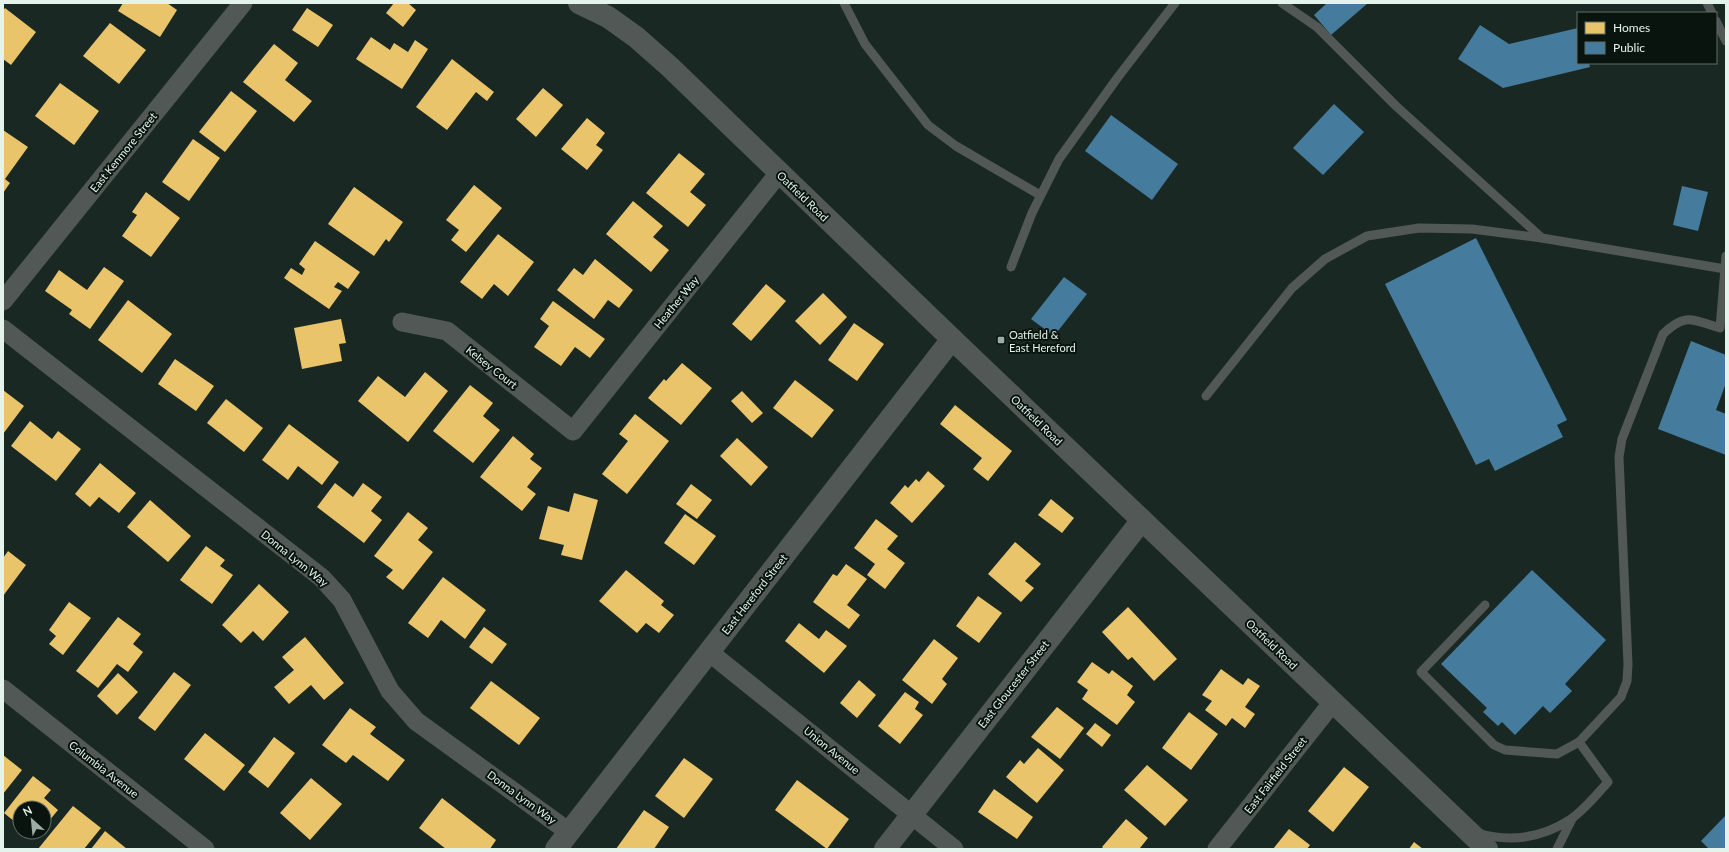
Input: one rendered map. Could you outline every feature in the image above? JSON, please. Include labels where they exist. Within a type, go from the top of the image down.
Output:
[{"type":"main road","name":"Oatfield Road","points":[[579,3],[608,17],[636,37],[1487,849]]},
{"type":"main road","name":"East Hereford Street","points":[[556,849],[952,339]]},
{"type":"main road","name":"East Gloucester Street","points":[[884,849],[1142,520]]},
{"type":"street","name":"East Kenmore Street","points":[[6,292],[243,3]]},
{"type":"street","name":"Heather Way","points":[[573,431],[779,173]]},
{"type":"street","name":"Kelsey Court","points":[[402,322],[447,331],[573,431]]},
{"type":"street","name":"Donna Lynn Way","points":[[3,329],[322,578],[342,600],[390,691],[416,721],[570,832]]},
{"type":"street","name":"Union Avenue","points":[[709,652],[954,849]]},
{"type":"street","name":"Columbia Avenue","points":[[3,690],[205,849]]},
{"type":"street","name":"East Fairfield Street","points":[[1217,849],[1333,702]]},
{"type":"lane","points":[[844,3],[865,44],[928,125],[956,146],[1040,196]]},
{"type":"lane","points":[[1011,267],[1032,212],[1059,159],[1118,77],[1175,3]]},
{"type":"lane","points":[[1282,3],[1317,27],[1396,106],[1542,238]]},
{"type":"lane","points":[[1707,3],[1712,12]]},
{"type":"lane","points":[[1717,23],[1726,41]]},
{"type":"lane","points":[[1206,396],[1292,288],[1325,259],[1367,236],[1419,228],[1472,228],[1542,238],[1725,270]]},
{"type":"lane","points":[[1485,605],[1421,672],[1494,745],[1504,750],[1557,754],[1579,742],[1621,697],[1627,681],[1628,664],[1619,457],[1622,439],[1663,334],[1674,323],[1687,319],[1720,328],[1726,256]]},
{"type":"lane","points":[[1466,829],[1485,835],[1510,838],[1531,838],[1555,828],[1572,818],[1608,782],[1579,742]]},
{"type":"lane","points":[[1557,849],[1572,818]]},
{"type":"building: Homes","points":[[123,3],[167,3],[177,10],[160,37],[118,11]]},
{"type":"building: Homes","points":[[394,3],[408,3],[416,10],[403,27],[386,13]]},
{"type":"building: Homes","points":[[5,8],[36,32],[11,65],[3,59],[3,11]]},
{"type":"building: Homes","points":[[307,8],[333,25],[318,47],[292,30]]},
{"type":"building: Homes","points":[[110,23],[146,50],[119,84],[83,56]]},
{"type":"building: Homes","points":[[371,37],[390,50],[394,43],[408,52],[415,40],[428,49],[402,89],[356,59]]},
{"type":"building: Homes","points":[[274,44],[298,63],[285,80],[312,101],[294,122],[243,82]]},
{"type":"building: Homes","points":[[452,59],[494,92],[487,101],[476,92],[447,130],[416,107]]},
{"type":"building: Homes","points":[[60,83],[99,111],[74,145],[35,116]]},
{"type":"building: Homes","points":[[543,88],[563,105],[536,137],[516,119]]},
{"type":"building: Homes","points":[[231,91],[257,111],[225,152],[199,132]]},
{"type":"building: Homes","points":[[587,118],[605,133],[596,145],[603,150],[587,170],[561,149]]},
{"type":"building: Homes","points":[[3,130],[28,147],[5,179],[10,183],[3,193]]},
{"type":"building: Homes","points":[[193,139],[220,158],[189,201],[162,182]]},
{"type":"building: Homes","points":[[679,153],[705,174],[690,192],[706,205],[688,227],[646,193]]},
{"type":"building: Homes","points":[[474,185],[502,208],[466,252],[451,240],[459,230],[446,220]]},
{"type":"building: Homes","points":[[354,187],[403,222],[389,242],[386,239],[374,256],[328,224]]},
{"type":"building: Homes","points":[[146,192],[180,218],[151,257],[122,236],[137,215],[132,212]]},
{"type":"building: Homes","points":[[633,201],[663,226],[653,237],[669,250],[651,272],[606,234]]},
{"type":"building: Homes","points":[[498,234],[534,262],[508,296],[494,284],[482,299],[460,282]]},
{"type":"building: Homes","points":[[315,241],[360,272],[348,289],[338,282],[334,287],[342,291],[329,309],[284,278],[291,268],[302,275],[305,269],[299,264]]},
{"type":"building: Homes","points":[[595,259],[633,290],[619,308],[608,300],[594,319],[557,290],[574,268],[583,275]]},
{"type":"building: Homes","points":[[104,267],[124,281],[90,329],[69,314],[72,310],[45,291],[59,270],[87,290]]},
{"type":"building: Homes","points":[[766,284],[786,301],[751,341],[732,324]]},
{"type":"building: Homes","points":[[823,293],[847,317],[820,345],[795,321]]},
{"type":"building: Homes","points":[[128,300],[172,334],[142,373],[98,340]]},
{"type":"building: Homes","points":[[553,301],[605,339],[590,358],[575,347],[561,366],[534,347],[549,326],[540,319]]},
{"type":"building: Homes","points":[[341,319],[346,343],[339,344],[342,361],[302,369],[294,328]]},
{"type":"building: Homes","points":[[854,323],[884,344],[857,381],[828,360]]},
{"type":"building: Homes","points":[[175,359],[214,386],[196,411],[158,384]]},
{"type":"building: Homes","points":[[682,363],[712,388],[681,425],[648,398],[664,379],[666,381]]},
{"type":"building: Homes","points":[[425,372],[448,391],[408,442],[358,401],[378,376],[405,397]]},
{"type":"building: Homes","points":[[795,380],[834,410],[812,438],[773,408]]},
{"type":"building: Homes","points":[[470,385],[493,403],[483,416],[500,430],[473,463],[433,431]]},
{"type":"building: Homes","points":[[3,390],[24,406],[3,434]]},
{"type":"building: Homes","points":[[742,391],[763,413],[752,423],[731,401]]},
{"type":"building: Homes","points":[[226,399],[263,428],[244,452],[207,423]]},
{"type":"building: Homes","points":[[955,405],[1012,451],[988,481],[973,469],[982,458],[940,424]]},
{"type":"building: Homes","points":[[635,414],[669,441],[627,494],[602,474],[628,441],[619,434]]},
{"type":"building: Homes","points":[[30,421],[52,439],[58,431],[81,449],[56,481],[11,446]]},
{"type":"building: Homes","points":[[289,424],[339,462],[322,485],[298,466],[288,480],[262,460]]},
{"type":"building: Homes","points":[[513,436],[534,454],[530,459],[542,468],[527,487],[536,494],[522,511],[480,477]]},
{"type":"building: Homes","points":[[737,438],[768,467],[751,486],[720,456]]},
{"type":"building: Homes","points":[[100,463],[136,493],[119,513],[99,497],[90,507],[75,494]]},
{"type":"building: Homes","points":[[928,471],[945,486],[912,523],[890,503],[905,485],[908,488],[916,479],[919,482]]},
{"type":"building: Homes","points":[[335,483],[353,497],[363,483],[382,497],[371,511],[382,520],[364,543],[317,507]]},
{"type":"building: Homes","points":[[691,484],[712,500],[697,519],[676,504]]},
{"type":"building: Homes","points":[[574,493],[598,500],[582,560],[561,555],[564,545],[539,539],[548,506],[569,512]]},
{"type":"building: Homes","points":[[1051,499],[1074,518],[1062,533],[1038,515]]},
{"type":"building: Homes","points":[[150,500],[191,536],[168,562],[127,527]]},
{"type":"building: Homes","points":[[408,512],[428,528],[418,540],[433,552],[403,590],[386,577],[393,570],[374,556]]},
{"type":"building: Homes","points":[[685,514],[716,536],[694,565],[664,543]]},
{"type":"building: Homes","points":[[876,519],[898,536],[887,549],[905,563],[885,589],[867,575],[875,564],[854,548]]},
{"type":"building: Homes","points":[[1015,542],[1041,564],[1025,581],[1034,588],[1021,602],[988,574]]},
{"type":"building: Homes","points":[[206,546],[225,560],[220,566],[233,575],[212,604],[180,580]]},
{"type":"building: Homes","points":[[8,551],[26,565],[3,596],[3,558]]},
{"type":"building: Homes","points":[[846,564],[867,579],[847,605],[860,615],[849,629],[813,602],[833,574],[837,576]]},
{"type":"building: Homes","points":[[626,570],[664,601],[661,605],[674,615],[659,633],[646,623],[637,633],[599,601]]},
{"type":"building: Homes","points":[[443,577],[486,610],[465,639],[441,620],[428,638],[408,623]]},
{"type":"building: Homes","points":[[259,584],[289,612],[263,641],[253,631],[241,643],[222,625]]},
{"type":"building: Homes","points":[[978,596],[1002,613],[979,643],[956,626]]},
{"type":"building: Homes","points":[[69,602],[91,618],[63,655],[49,644],[56,636],[49,630]]},
{"type":"building: Homes","points":[[1128,607],[1177,659],[1154,681],[1132,657],[1128,660],[1102,632]]},
{"type":"building: Homes","points":[[118,617],[141,634],[133,644],[143,652],[128,672],[117,664],[98,688],[76,671]]},
{"type":"building: Homes","points":[[799,623],[819,639],[826,630],[847,646],[824,673],[785,641]]},
{"type":"building: Homes","points":[[484,627],[507,644],[492,664],[469,647]]},
{"type":"building: Homes","points":[[305,637],[344,683],[324,700],[311,685],[289,704],[274,687],[294,670],[282,657]]},
{"type":"building: Homes","points":[[934,639],[958,658],[942,679],[947,684],[932,704],[902,680]]},
{"type":"building: Homes","points":[[1092,662],[1109,674],[1112,670],[1133,686],[1127,695],[1135,702],[1117,725],[1082,699],[1088,690],[1077,682]]},
{"type":"building: Homes","points":[[1221,669],[1243,685],[1248,678],[1260,686],[1245,707],[1255,714],[1245,728],[1232,718],[1226,726],[1205,710],[1212,701],[1202,695]]},
{"type":"building: Homes","points":[[174,672],[191,685],[155,731],[138,718]]},
{"type":"building: Homes","points":[[118,673],[138,692],[117,715],[97,696]]},
{"type":"building: Homes","points":[[859,680],[876,695],[857,718],[840,703]]},
{"type":"building: Homes","points":[[491,681],[540,718],[519,745],[470,708]]},
{"type":"building: Homes","points":[[905,692],[919,702],[915,709],[923,715],[900,744],[878,726]]},
{"type":"building: Homes","points":[[1057,707],[1084,728],[1060,759],[1031,737]]},
{"type":"building: Homes","points":[[350,708],[376,727],[370,734],[405,760],[388,781],[353,755],[346,763],[322,745]]},
{"type":"building: Homes","points":[[1189,712],[1218,734],[1191,770],[1162,748]]},
{"type":"building: Homes","points":[[1095,723],[1111,735],[1102,747],[1086,734]]},
{"type":"building: Homes","points":[[205,733],[245,765],[224,791],[184,759]]},
{"type":"building: Homes","points":[[274,737],[295,753],[268,788],[248,772]]},
{"type":"building: Homes","points":[[1038,748],[1064,770],[1037,803],[1006,777],[1020,760],[1024,764]]},
{"type":"building: Homes","points":[[3,755],[22,770],[3,794]]},
{"type":"building: Homes","points":[[684,758],[713,779],[684,818],[655,796]]},
{"type":"building: Homes","points":[[1147,765],[1188,800],[1165,826],[1124,790]]},
{"type":"building: Homes","points":[[1344,767],[1369,787],[1333,832],[1308,811]]},
{"type":"building: Homes","points":[[33,776],[51,790],[44,798],[46,800],[14,800]]},
{"type":"building: Homes","points":[[311,778],[342,804],[310,840],[280,813]]},
{"type":"building: Homes","points":[[797,780],[849,819],[827,849],[775,810]]},
{"type":"building: Homes","points":[[994,789],[1033,817],[1017,839],[978,812]]},
{"type":"building: Homes","points":[[442,798],[496,840],[490,849],[446,849],[419,828]]},
{"type":"building: Homes","points":[[12,803],[12,820],[4,813]]},
{"type":"building: Homes","points":[[52,805],[58,810],[52,817]]},
{"type":"building: Homes","points":[[73,806],[101,828],[84,849],[38,849],[45,840],[52,840],[52,832]]},
{"type":"building: Homes","points":[[644,810],[669,827],[654,849],[616,849]]},
{"type":"building: Homes","points":[[1126,819],[1148,838],[1140,848],[1141,849],[1104,849],[1102,847]]},
{"type":"building: Homes","points":[[1289,829],[1310,845],[1307,849],[1273,849]]},
{"type":"building: Homes","points":[[105,831],[127,849],[91,849]]},
{"type":"building: Homes","points":[[1414,842],[1423,849],[1409,849]]},
{"type":"building: Public","points":[[1327,3],[1368,3],[1331,35],[1314,15]]},
{"type":"building: Public","points":[[1480,25],[1509,44],[1577,28],[1577,64],[1589,64],[1590,67],[1503,88],[1458,59]]},
{"type":"building: Public","points":[[1334,104],[1364,132],[1323,175],[1293,148]]},
{"type":"building: Public","points":[[1111,115],[1178,164],[1152,200],[1085,151]]},
{"type":"building: Public","points":[[1682,186],[1708,192],[1698,231],[1673,225]]},
{"type":"building: Public","points":[[1476,238],[1567,420],[1557,425],[1563,437],[1495,471],[1489,459],[1476,465],[1385,284]]},
{"type":"building: Public","points":[[1064,277],[1087,294],[1054,336],[1031,319]]},
{"type":"building: Public","points":[[1691,341],[1726,355],[1726,383],[1716,410],[1726,414],[1726,455],[1658,429]]},
{"type":"building: Public","points":[[1532,570],[1606,640],[1565,684],[1572,691],[1550,713],[1543,706],[1515,735],[1502,722],[1498,726],[1483,712],[1487,708],[1441,664]]},
{"type":"building: Public","points":[[1726,815],[1726,849],[1709,849],[1701,841]]},
{"type":"place","name":"Oatfield & East Hereford","points":[[1001,340]]}]
